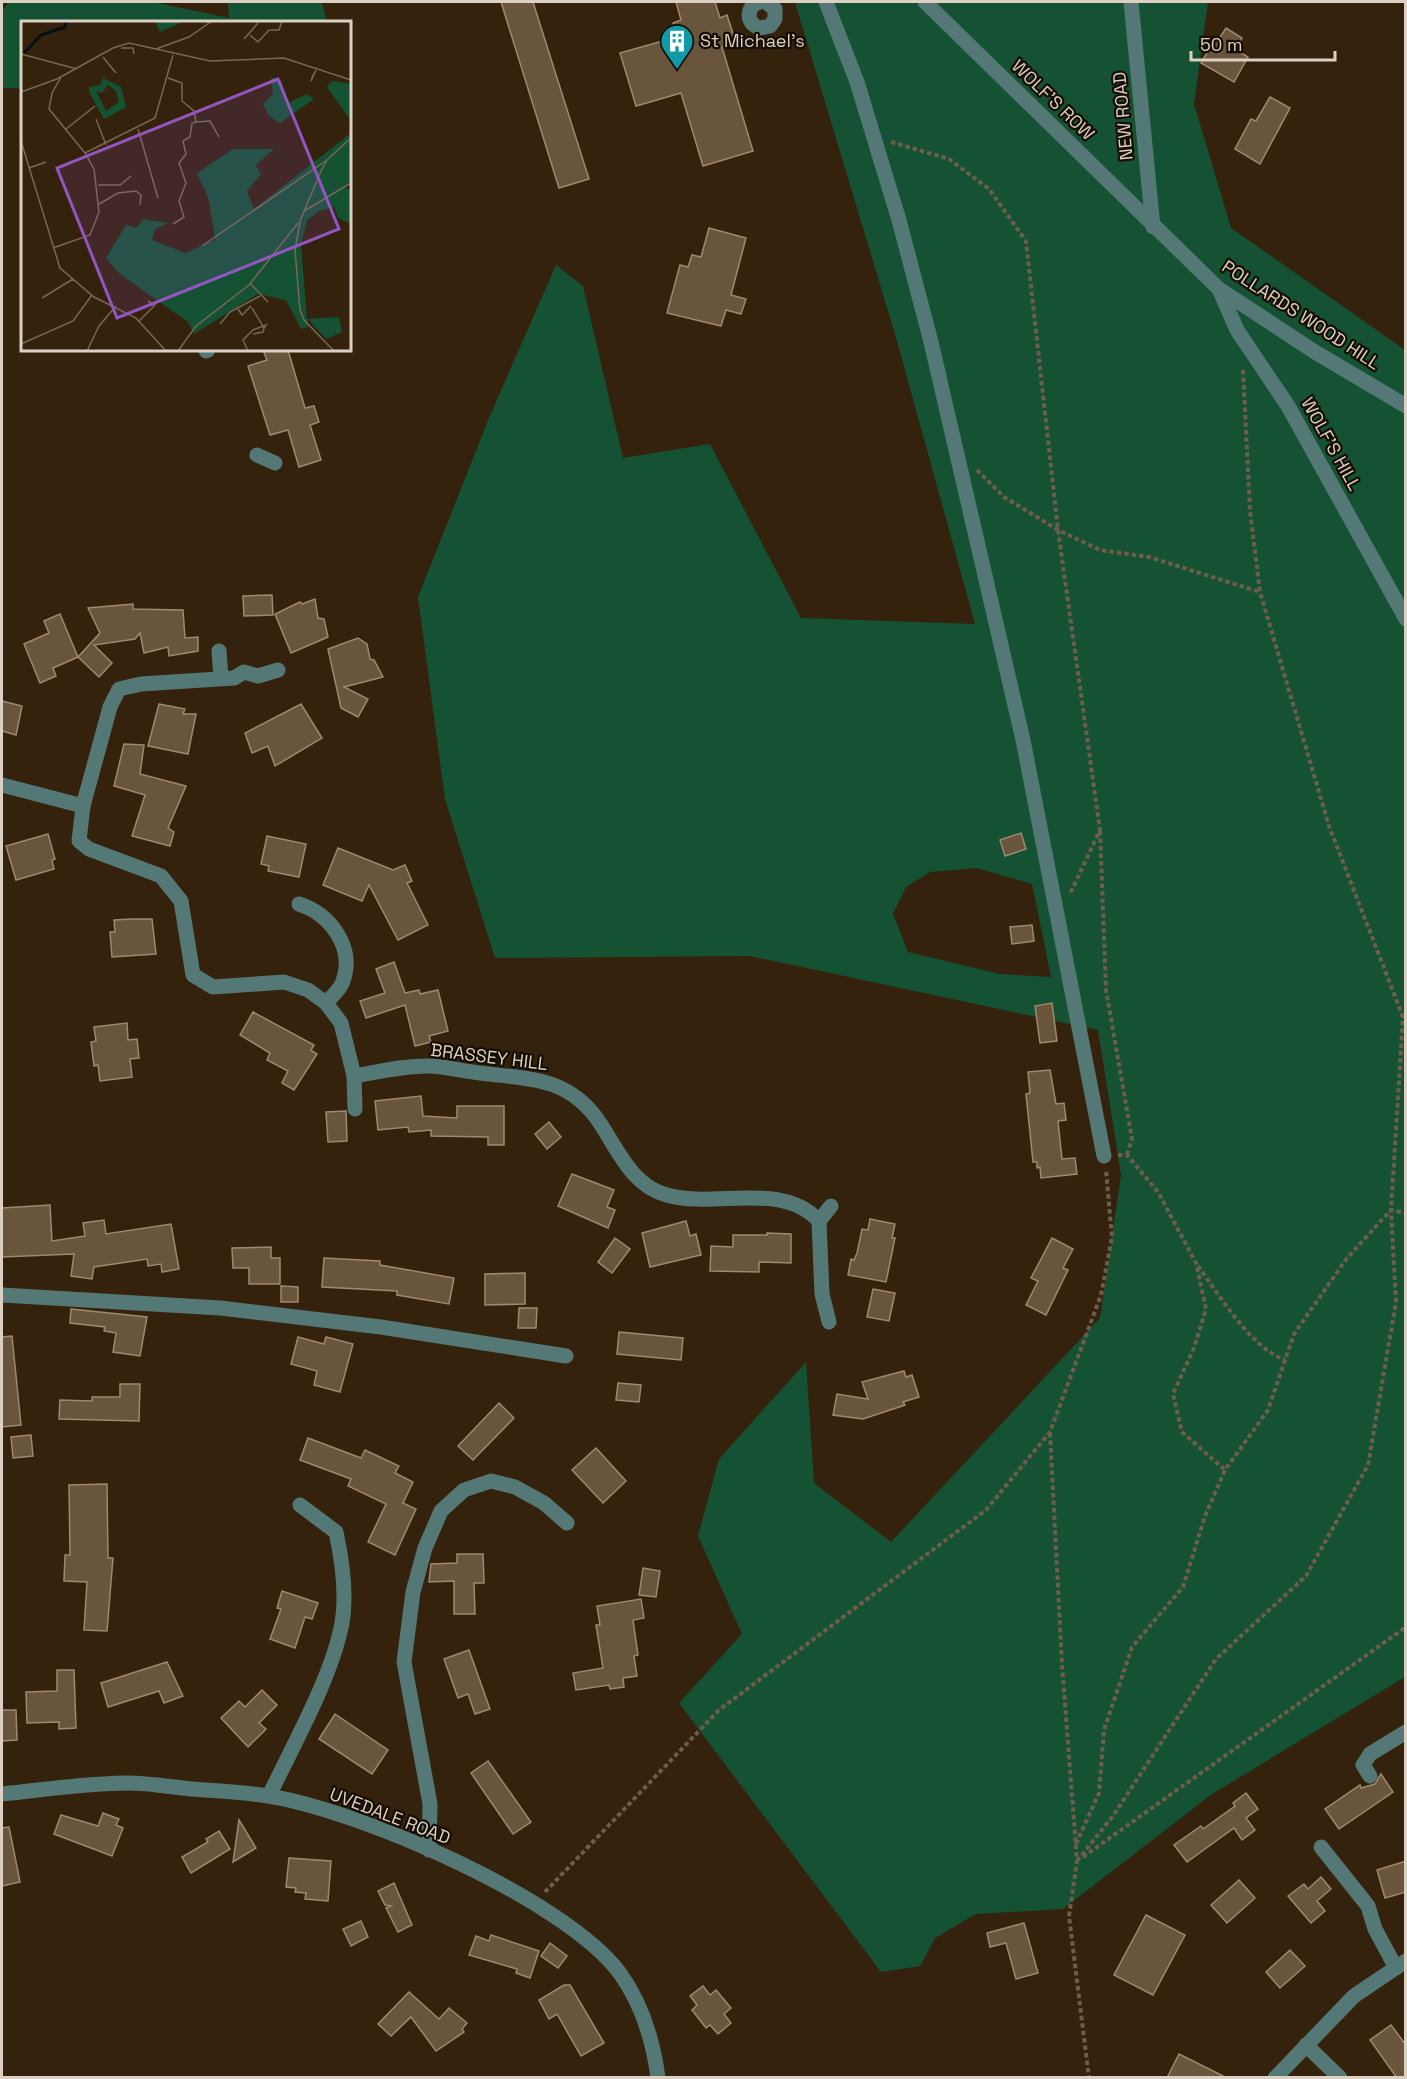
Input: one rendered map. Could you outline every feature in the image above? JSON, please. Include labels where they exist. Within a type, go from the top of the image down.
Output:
[{"type":"street","points":[[759,2],[752,6],[749,15],[752,24],[760,28],[770,27],[776,19],[775,9],[766,2]]},
{"type":"street","points":[[826,2],[857,82],[871,136],[899,219],[931,342],[1023,740],[1104,1156]]},
{"type":"street","name":"WOLF'S ROW","points":[[925,2],[1153,227]]},
{"type":"street","name":"NEW ROAD","points":[[1131,2],[1153,227]]},
{"type":"street","name":"POLLARDS WOOD HILL","points":[[1153,227],[1219,289],[1315,352],[1406,406]]},
{"type":"street","name":"WOLF'S HILL","points":[[1219,289],[1237,330],[1288,406],[1406,619]]},
{"type":"street","points":[[257,455],[275,463]]},
{"type":"street","points":[[219,651],[221,678]]},
{"type":"street","points":[[278,670],[258,676],[244,672],[234,678],[141,684],[119,689],[110,707],[83,806],[79,841],[89,849],[161,876],[182,901],[193,975],[213,987],[284,982],[308,990],[326,1003],[340,1023],[354,1076],[355,1109]]},
{"type":"street","points":[[2,785],[83,806]]},
{"type":"street","points":[[299,904],[308,907],[334,927],[346,950],[343,981],[326,1003]]},
{"type":"street","name":"BRASSEY HILL","points":[[354,1076],[430,1066],[543,1080],[574,1094],[595,1116],[639,1180],[666,1195],[721,1199],[772,1198],[810,1211],[819,1221]]},
{"type":"street","points":[[829,1322],[822,1294],[819,1221],[831,1206]]},
{"type":"street","points":[[2,1295],[220,1308],[381,1328],[566,1356]]},
{"type":"street","points":[[429,1850],[430,1804],[404,1662],[413,1592],[425,1548],[441,1511],[464,1490],[491,1481],[515,1487],[544,1503],[567,1523]]},
{"type":"street","points":[[269,1796],[333,1657],[342,1621],[341,1556],[336,1532],[300,1504]]},
{"type":"street","points":[[1370,1776],[1363,1765],[1370,1754],[1406,1732]]},
{"type":"street","name":"UVEDALE ROAD","points":[[2,1794],[128,1783],[269,1796],[353,1819],[429,1850],[493,1880],[534,1903],[591,1944],[619,1972],[636,1998],[647,2028],[658,2078]]},
{"type":"street","points":[[1275,2078],[1354,1996],[1401,1964],[1376,1929],[1368,1906],[1321,1847]]},
{"type":"street","points":[[1306,2045],[1340,2078]]},
{"type":"path","points":[[871,136],[949,159],[989,189],[1026,241],[1058,530],[1100,830],[1106,990],[1132,1139],[1127,1155]]},
{"type":"path","points":[[1077,1861],[1113,1816],[1216,1659],[1306,1576],[1368,1465],[1396,1302],[1391,1210],[1404,1016],[1329,826],[1260,592],[1250,510],[1245,383],[1242,362]]},
{"type":"path","points":[[959,461],[982,472],[1004,497],[1058,530],[1100,550],[1149,557],[1260,592]]},
{"type":"path","points":[[1058,919],[1100,830]]},
{"type":"path","points":[[534,1903],[719,1710],[986,1510],[1050,1432],[1101,1295],[1112,1237],[1104,1156],[1127,1155]]},
{"type":"path","points":[[1127,1155],[1158,1192],[1196,1263],[1233,1313],[1269,1354],[1285,1360]]},
{"type":"path","points":[[1391,1210],[1406,1213]]},
{"type":"path","points":[[1076,1844],[1099,1793],[1104,1730],[1132,1647],[1183,1587],[1205,1516],[1224,1470],[1268,1410],[1294,1334],[1347,1257],[1391,1210]]},
{"type":"path","points":[[1196,1263],[1206,1309],[1194,1348],[1173,1394],[1182,1432],[1224,1470]]},
{"type":"path","points":[[1050,1432],[1062,1665],[1077,1861],[1070,1916],[1089,2078]]},
{"type":"path","points":[[1077,1861],[1406,1628]]},
{"type":"green space","points":[[9,2],[153,2],[229,18],[228,2],[322,2],[327,21],[21,21],[21,88],[2,88],[2,11]]},
{"type":"green space","points":[[795,2],[1208,2],[1194,104],[1231,228],[1405,350],[1405,1677],[1212,1794],[1063,1909],[976,1914],[935,1938],[920,1966],[881,1972],[679,1703],[742,1634],[698,1536],[719,1459],[806,1362],[814,1483],[891,1542],[1100,1318],[1121,1175],[1098,1030],[750,956],[495,958],[445,799],[418,597],[489,418],[556,265],[583,286],[623,458],[710,444],[801,618],[975,624],[897,341]],"holes":[[[977,868],[1032,884],[1051,977],[1000,974],[908,952],[893,914],[906,887],[930,872]]]},
{"type":"building","points":[[501,2],[533,2],[589,179],[559,188]]},
{"type":"building","name":"St Michael's","points":[[676,2],[715,2],[720,18],[727,15],[736,43],[722,47],[753,151],[703,166],[681,93],[636,106],[620,53],[677,37],[673,23],[681,20]]},
{"type":"building","points":[[1226,28],[1242,38],[1236,50],[1248,57],[1234,82],[1201,63],[1216,38],[1219,39]]},
{"type":"building","points":[[1270,97],[1290,108],[1260,164],[1235,149],[1251,119],[1256,121]]},
{"type":"building","points":[[709,228],[746,238],[731,295],[746,299],[741,314],[726,310],[721,326],[667,313],[680,265],[688,267],[692,255],[701,257]]},
{"type":"building","points":[[263,351],[288,351],[305,408],[314,406],[319,422],[310,425],[321,460],[299,467],[288,430],[270,435],[248,366],[267,360]]},
{"type":"building","points":[[272,595],[273,615],[244,616],[243,596]]},
{"type":"building","points":[[315,599],[318,618],[324,619],[328,637],[291,653],[275,614],[300,602],[302,604]]},
{"type":"building","points":[[133,604],[133,609],[183,610],[185,638],[198,637],[198,651],[169,656],[168,647],[144,653],[140,633],[135,639],[94,645],[112,663],[99,677],[78,657],[100,633],[88,608]]},
{"type":"building","points":[[60,614],[78,657],[53,668],[56,676],[40,683],[24,644],[49,633],[44,621]]},
{"type":"building","points":[[358,638],[367,644],[370,659],[374,660],[383,677],[344,687],[368,699],[358,717],[341,708],[328,649]]},
{"type":"building","points":[[2,701],[22,706],[16,735],[2,731]]},
{"type":"building","points":[[159,704],[185,709],[183,714],[196,714],[188,754],[148,746]]},
{"type":"building","points":[[301,704],[322,738],[275,766],[268,746],[252,753],[245,733]]},
{"type":"building","points":[[124,744],[144,745],[140,774],[186,786],[168,828],[174,832],[170,846],[132,836],[145,795],[114,786]]},
{"type":"building","points":[[1021,833],[1026,849],[1005,856],[1000,840]]},
{"type":"building","points":[[48,834],[55,859],[52,860],[54,869],[16,880],[6,846]]},
{"type":"building","points":[[267,836],[306,844],[299,877],[268,871],[269,866],[261,864]]},
{"type":"building","points":[[338,848],[393,870],[405,865],[412,881],[407,883],[428,925],[398,940],[369,885],[362,901],[323,885]]},
{"type":"building","points":[[152,919],[156,954],[112,957],[110,932],[115,932],[114,920]]},
{"type":"building","points":[[1032,925],[1034,941],[1012,944],[1010,927]]},
{"type":"building","points":[[394,962],[405,993],[419,990],[420,994],[438,990],[448,1031],[429,1036],[431,1042],[415,1046],[405,1005],[366,1018],[360,1001],[385,993],[376,969]]},
{"type":"building","points":[[1052,1003],[1057,1041],[1040,1043],[1035,1006]]},
{"type":"building","points":[[253,1012],[314,1045],[311,1050],[317,1054],[294,1090],[282,1083],[288,1071],[267,1060],[270,1053],[240,1035]]},
{"type":"building","points":[[127,1023],[128,1040],[137,1039],[139,1058],[130,1059],[132,1077],[100,1081],[98,1065],[94,1066],[91,1042],[96,1041],[94,1027]]},
{"type":"building","points":[[1050,1070],[1056,1104],[1064,1103],[1066,1120],[1058,1121],[1062,1159],[1075,1158],[1077,1174],[1041,1178],[1040,1167],[1037,1168],[1037,1162],[1033,1162],[1026,1094],[1030,1093],[1028,1072]]},
{"type":"building","points":[[421,1096],[423,1116],[457,1118],[457,1106],[504,1106],[504,1145],[488,1145],[488,1137],[431,1136],[431,1130],[409,1132],[408,1127],[378,1130],[375,1101]]},
{"type":"building","points":[[346,1111],[347,1141],[328,1142],[326,1112]]},
{"type":"building","points":[[549,1122],[561,1137],[547,1149],[535,1134]]},
{"type":"building","points":[[572,1174],[614,1190],[607,1207],[615,1210],[608,1228],[558,1206]]},
{"type":"building","points":[[50,1205],[52,1241],[85,1236],[83,1223],[104,1220],[106,1234],[171,1224],[179,1269],[162,1272],[161,1264],[148,1266],[147,1259],[94,1267],[92,1279],[71,1276],[74,1254],[2,1257],[2,1208]]},
{"type":"building","points":[[870,1219],[895,1224],[892,1238],[895,1238],[886,1282],[848,1275],[851,1259],[854,1260],[857,1253],[862,1229],[868,1230]]},
{"type":"building","points":[[686,1221],[690,1236],[696,1234],[701,1255],[650,1267],[642,1233]]},
{"type":"building","points":[[767,1233],[791,1234],[791,1263],[759,1262],[759,1272],[710,1271],[711,1246],[733,1247],[733,1235],[767,1235]]},
{"type":"building","points":[[615,1238],[630,1249],[612,1273],[598,1262]]},
{"type":"building","points":[[1052,1238],[1073,1249],[1063,1268],[1068,1270],[1046,1315],[1026,1305],[1038,1281],[1031,1278]]},
{"type":"building","points":[[271,1247],[271,1258],[280,1258],[280,1284],[249,1284],[249,1268],[233,1268],[232,1248]]},
{"type":"building","points":[[324,1258],[380,1261],[380,1265],[454,1278],[449,1304],[397,1295],[397,1291],[322,1287]]},
{"type":"building","points":[[525,1273],[525,1304],[485,1305],[485,1274]]},
{"type":"building","points":[[281,1286],[298,1287],[298,1302],[281,1302]]},
{"type":"building","points":[[873,1289],[895,1293],[889,1321],[867,1317]]},
{"type":"building","points":[[519,1308],[537,1308],[536,1328],[518,1328]]},
{"type":"building","points":[[71,1309],[147,1317],[140,1356],[113,1352],[116,1333],[104,1331],[105,1327],[70,1323]]},
{"type":"building","points":[[619,1332],[683,1338],[681,1360],[617,1354]]},
{"type":"building","points":[[12,1336],[21,1425],[2,1427],[2,1337]]},
{"type":"building","points":[[298,1337],[324,1344],[326,1337],[353,1344],[340,1392],[314,1385],[317,1371],[291,1364]]},
{"type":"building","points":[[904,1371],[906,1377],[912,1375],[919,1397],[903,1402],[905,1405],[863,1419],[833,1415],[837,1394],[868,1399],[862,1382]]},
{"type":"building","points":[[618,1383],[641,1385],[639,1402],[616,1400]]},
{"type":"building","points":[[120,1384],[140,1384],[139,1421],[59,1419],[60,1400],[92,1401],[92,1397],[120,1397]]},
{"type":"building","points":[[499,1403],[514,1418],[473,1460],[458,1446]]},
{"type":"building","points":[[31,1435],[33,1456],[13,1458],[11,1437]]},
{"type":"building","points":[[308,1438],[361,1458],[365,1450],[399,1466],[395,1473],[413,1482],[403,1503],[416,1509],[395,1555],[368,1542],[386,1504],[348,1486],[351,1479],[300,1460]]},
{"type":"building","points":[[596,1448],[626,1481],[603,1503],[572,1470]]},
{"type":"building","points":[[107,1484],[108,1558],[113,1558],[107,1631],[84,1630],[87,1582],[64,1581],[65,1555],[70,1555],[69,1485]]},
{"type":"building","points":[[457,1554],[483,1554],[484,1583],[474,1583],[475,1614],[454,1614],[454,1581],[429,1582],[431,1564],[457,1563]]},
{"type":"building","points":[[643,1568],[660,1571],[656,1597],[639,1595]]},
{"type":"building","points":[[282,1591],[318,1603],[312,1619],[305,1617],[295,1648],[270,1639],[281,1609],[277,1608]]},
{"type":"building","points":[[641,1599],[644,1618],[633,1620],[638,1655],[634,1656],[637,1676],[623,1678],[624,1687],[610,1689],[609,1685],[576,1690],[573,1673],[603,1668],[596,1625],[600,1625],[597,1606]]},
{"type":"building","points":[[469,1650],[490,1709],[475,1714],[468,1694],[458,1698],[444,1659]]},
{"type":"building","points":[[167,1662],[183,1696],[164,1703],[159,1691],[108,1707],[101,1683]]},
{"type":"building","points":[[57,1670],[74,1670],[76,1728],[59,1729],[59,1722],[27,1723],[26,1692],[57,1691]]},
{"type":"building","points":[[262,1690],[277,1705],[259,1723],[266,1729],[248,1747],[221,1718],[239,1701],[245,1707]]},
{"type":"building","points":[[2,1710],[16,1710],[17,1740],[2,1741]]},
{"type":"building","points":[[335,1714],[388,1750],[372,1774],[319,1739]]},
{"type":"building","points":[[488,1761],[531,1822],[513,1834],[471,1773]]},
{"type":"building","points":[[1381,1774],[1393,1792],[1339,1829],[1325,1809],[1360,1785],[1361,1788],[1375,1784]]},
{"type":"building","points":[[1246,1793],[1258,1809],[1246,1818],[1255,1830],[1242,1840],[1234,1828],[1187,1862],[1174,1845],[1201,1826],[1203,1829],[1235,1806],[1233,1803]]},
{"type":"building","points":[[103,1813],[119,1819],[116,1825],[123,1828],[112,1856],[54,1834],[61,1815],[98,1826]]},
{"type":"building","points":[[239,1820],[256,1848],[233,1862]]},
{"type":"building","points":[[9,1827],[20,1882],[2,1886],[2,1828]]},
{"type":"building","points":[[219,1831],[230,1849],[191,1873],[182,1857],[208,1842],[206,1839]]},
{"type":"building","points":[[289,1858],[331,1861],[328,1901],[305,1899],[306,1893],[295,1892],[296,1888],[286,1887]]},
{"type":"building","points":[[1406,1861],[1406,1892],[1385,1898],[1377,1870]]},
{"type":"building","points":[[1321,1877],[1331,1889],[1317,1901],[1325,1911],[1311,1923],[1288,1896],[1304,1884],[1308,1889]]},
{"type":"building","points":[[1239,1880],[1255,1898],[1227,1923],[1211,1905]]},
{"type":"building","points":[[394,1883],[412,1925],[398,1932],[386,1908],[391,1906],[385,1905],[378,1891]]},
{"type":"building","points":[[1146,1915],[1185,1935],[1153,1995],[1114,1975]]},
{"type":"building","points":[[361,1921],[368,1937],[351,1946],[343,1929]]},
{"type":"building","points":[[1024,1923],[1038,1973],[1016,1979],[1006,1943],[990,1947],[987,1933]]},
{"type":"building","points":[[491,1935],[539,1951],[530,1978],[516,1973],[517,1969],[469,1955],[476,1936],[489,1941]]},
{"type":"building","points":[[550,1943],[567,1956],[558,1968],[541,1956]]},
{"type":"building","points":[[1290,1950],[1305,1966],[1280,1988],[1266,1972]]},
{"type":"building","points":[[564,1985],[570,1985],[604,2043],[581,2056],[557,2014],[549,2019],[539,2000]]},
{"type":"building","points":[[703,1986],[710,1995],[716,1990],[731,2008],[724,2014],[731,2023],[718,2034],[710,2025],[706,2028],[692,2010],[697,2005],[690,1996]]},
{"type":"building","points":[[409,1992],[439,2019],[449,2008],[467,2023],[462,2029],[464,2032],[436,2051],[411,2017],[391,2036],[378,2024]]},
{"type":"building","points":[[1391,2025],[1406,2045],[1406,2078],[1397,2078],[1370,2040]]},
{"type":"building","points":[[1179,2054],[1227,2078],[1167,2078]]},
{"type":"place","name":"St Michael's","points":[[677,70]]}]
